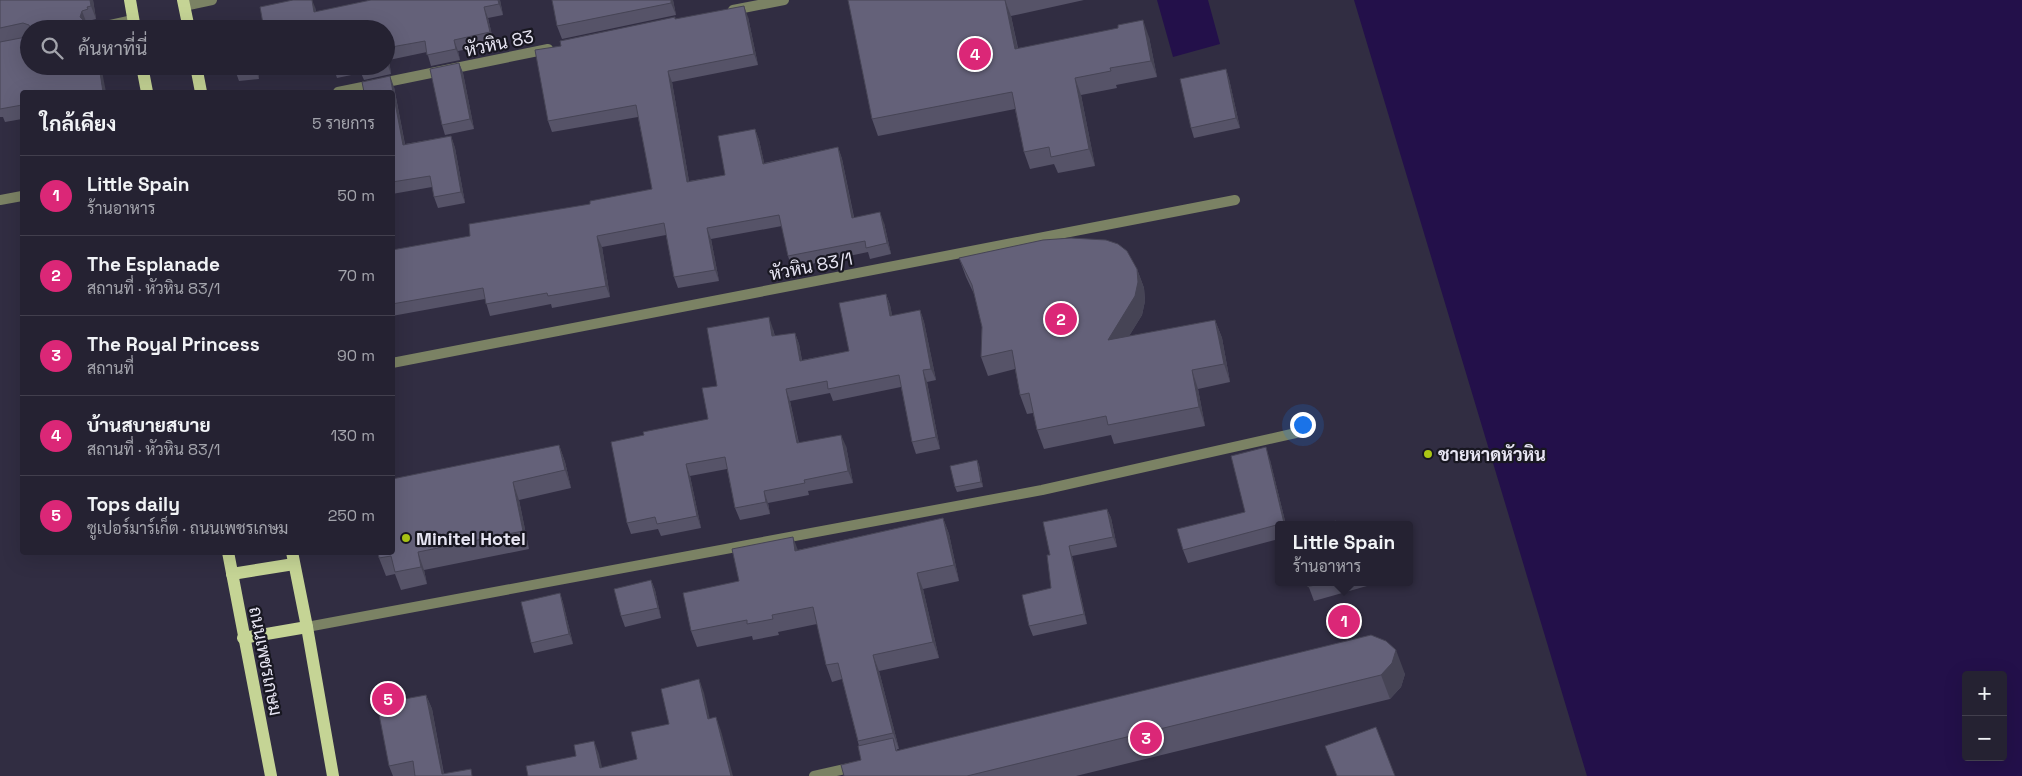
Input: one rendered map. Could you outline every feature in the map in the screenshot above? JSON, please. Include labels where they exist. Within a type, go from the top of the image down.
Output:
[{"type":"main road","points":[[130,0],[133,20]]},
{"type":"main road","points":[[184,3],[187,20]]},
{"type":"main road","points":[[144,75],[147,90]]},
{"type":"main road","points":[[198,75],[201,90]]},
{"type":"main road","name":"ถนนเพชรเกษม","points":[[229,555],[271,776]]},
{"type":"main road","points":[[232,574],[293,558],[333,776]]},
{"type":"main road","points":[[243,638],[307,627]]},
{"type":"street","points":[[184,3],[212,0]]},
{"type":"street","points":[[725,12],[784,0]]},
{"type":"street","name":"หัวหิน 83","points":[[348,90],[561,46]]},
{"type":"street","points":[[0,200],[20,196]]},
{"type":"street","name":"หัวหิน 83/1","points":[[395,362],[1235,200]]},
{"type":"street","points":[[307,627],[1042,490],[1309,430]]},
{"type":"street","points":[[814,776],[861,765]]},
{"type":"shaded area","points":[[1157,0],[1208,0],[1220,44],[1173,57]]},
{"type":"shaded area","points":[[1354,0],[2022,0],[2022,776],[1587,776]]},
{"type":"building","points":[[0,0],[90,0],[91,6],[82,11],[80,17],[83,20],[20,20],[20,24],[0,28]]},
{"type":"building","points":[[293,0],[312,0],[314,12],[371,0],[498,0],[499,4],[484,7],[490,32],[454,40],[456,49],[427,55],[425,41],[395,46],[395,20],[262,20],[260,7]]},
{"type":"building","points":[[552,0],[671,0],[671,3],[557,26]]},
{"type":"building","points":[[848,0],[1005,0],[1015,49],[1118,28],[1118,25],[1143,20],[1151,61],[1110,68],[1111,71],[1075,78],[1089,149],[1051,157],[1049,147],[1024,152],[1012,92],[872,119]]},
{"type":"building","points":[[744,6],[754,54],[668,71],[687,182],[725,175],[718,136],[755,129],[763,164],[838,147],[852,218],[880,212],[887,243],[866,248],[865,241],[788,256],[779,215],[707,228],[715,270],[674,277],[664,223],[597,236],[606,286],[548,296],[547,293],[486,304],[483,288],[395,303],[395,249],[470,236],[469,224],[590,204],[590,201],[652,189],[636,105],[548,121],[535,50],[561,46],[560,41],[675,17],[675,19]]},
{"type":"building","points":[[20,38],[20,75],[100,75],[103,90],[20,90],[20,105],[0,109],[0,42]]},
{"type":"building","points":[[459,63],[470,119],[442,125],[430,69]]},
{"type":"building","points":[[1226,69],[1236,118],[1191,128],[1180,79]]},
{"type":"building","points":[[390,76],[393,90],[364,90],[362,82]]},
{"type":"building","points":[[395,103],[403,145],[451,136],[461,192],[434,197],[430,176],[395,182]]},
{"type":"building","points":[[1071,238],[1106,240],[1118,244],[1127,251],[1137,269],[1138,282],[1135,296],[1108,340],[1215,320],[1224,364],[1192,370],[1199,407],[1108,425],[1106,416],[1037,430],[1029,393],[1020,395],[1012,350],[981,357],[982,327],[972,285],[959,258],[1043,240]]},
{"type":"building","points":[[886,294],[890,316],[920,310],[931,369],[923,370],[936,437],[912,442],[899,375],[828,389],[827,381],[786,389],[797,443],[841,435],[848,471],[804,480],[805,483],[764,491],[766,502],[735,508],[725,457],[686,464],[697,516],[657,524],[655,517],[627,523],[611,442],[644,435],[643,432],[708,419],[702,388],[717,386],[707,328],[769,317],[772,336],[795,333],[800,361],[849,351],[839,303]]},
{"type":"building","points":[[559,445],[565,470],[513,482],[523,531],[418,552],[421,567],[395,572],[391,556],[379,558],[378,555],[395,555],[395,478]]},
{"type":"building","points":[[1266,447],[1284,521],[1275,521],[1275,525],[1183,550],[1177,529],[1245,512],[1231,456]]},
{"type":"building","points":[[977,460],[981,482],[955,487],[950,466]]},
{"type":"building","points":[[1107,509],[1113,537],[1069,546],[1084,614],[1029,626],[1022,595],[1051,588],[1047,555],[1050,555],[1043,522]]},
{"type":"building","points":[[943,518],[954,565],[917,573],[933,642],[873,655],[893,733],[858,741],[838,663],[826,665],[813,607],[772,615],[773,619],[747,624],[747,620],[691,631],[683,593],[739,581],[732,549],[793,537],[795,551]]},
{"type":"building","points":[[651,580],[658,608],[621,616],[614,589]]},
{"type":"building","points":[[560,593],[569,634],[531,643],[521,602]]},
{"type":"building","points":[[1371,635],[1386,641],[1396,650],[1392,663],[1381,675],[967,776],[844,776],[841,765],[861,760],[858,746],[893,738],[896,751]]},
{"type":"building","points":[[699,679],[708,719],[716,717],[731,776],[528,776],[526,766],[576,756],[574,745],[594,741],[600,768],[637,759],[631,732],[669,724],[661,689]]},
{"type":"building","points":[[426,695],[442,774],[471,769],[472,776],[415,776],[413,761],[389,766],[377,704]]},
{"type":"building","points":[[1376,727],[1395,776],[1337,776],[1325,746]]},
{"type":"place","name":"บ้านสบายสบาย","points":[[975,54]]},
{"type":"place","name":"The Esplanade","points":[[1061,319]]},
{"type":"place","name":"ชายหาดหัวหิน","points":[[1428,454]]},
{"type":"place","name":"Minitel Hotel","points":[[406,538]]},
{"type":"place","name":"Little Spain","points":[[1344,621]]},
{"type":"place","name":"Tops daily","points":[[388,699]]},
{"type":"place","name":"The Royal Princess","points":[[1146,738]]}]
